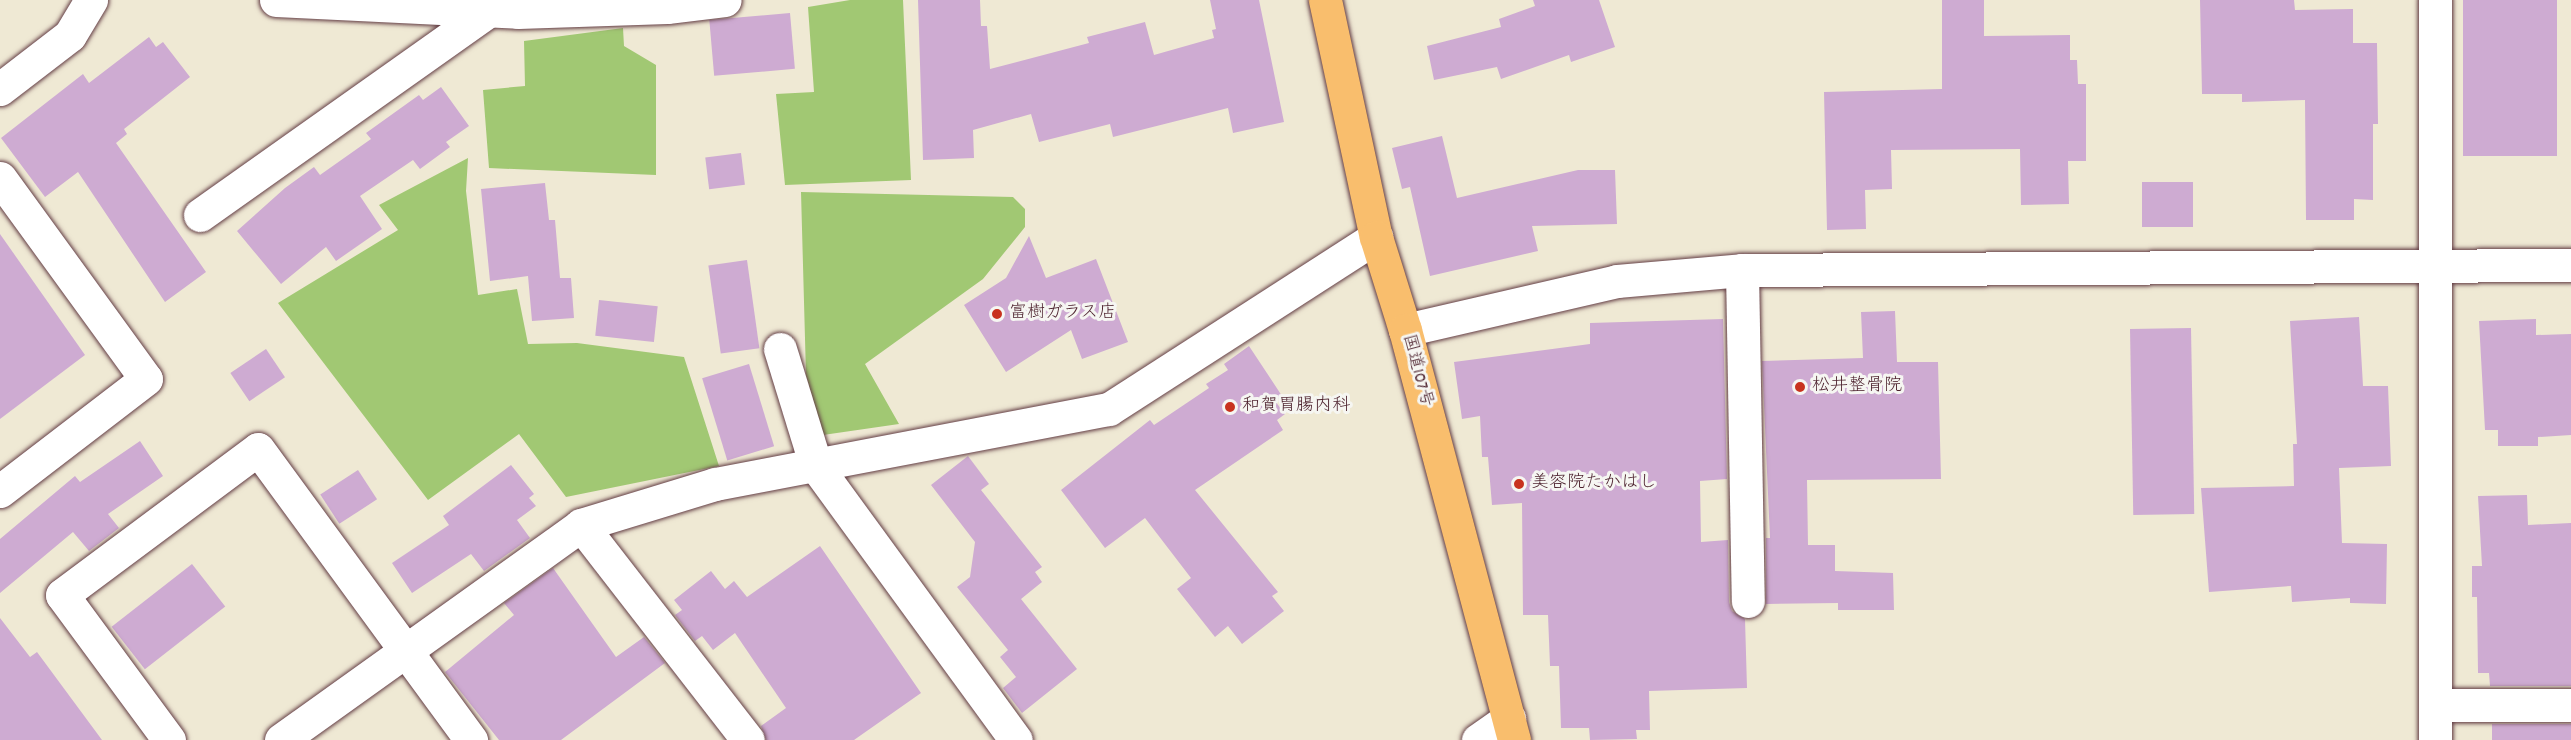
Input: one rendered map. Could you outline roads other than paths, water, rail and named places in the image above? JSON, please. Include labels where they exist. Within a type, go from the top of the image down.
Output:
[{"type":"highway","name":"国道107号","points":[[1325,0],[1376,237],[1405,330],[1511,729]]},
{"type":"street","points":[[0,89],[70,35],[91,0]]},
{"type":"street","points":[[276,0],[487,12],[667,7],[725,0]]},
{"type":"street","points":[[2435,0],[2437,265],[2435,740]]},
{"type":"street","points":[[200,215],[487,12]]},
{"type":"street","points":[[0,178],[146,379],[0,491]]},
{"type":"street","points":[[280,740],[581,525],[715,484],[1109,409],[1376,237]]},
{"type":"street","points":[[1405,330],[1617,281],[1742,270],[2571,265]]},
{"type":"street","points":[[1742,270],[1748,601]]},
{"type":"street","points":[[780,349],[816,466],[1016,740]]},
{"type":"street","points":[[170,740],[62,595],[258,449],[471,740]]},
{"type":"street","points":[[581,525],[748,740]]},
{"type":"street","points":[[2435,705],[2571,705]]},
{"type":"street","points":[[1478,740],[1511,729]]},
{"type":"place","name":"富樹ガラス店","points":[[997,314]]},
{"type":"place","name":"松井整骨院","points":[[1800,387]]},
{"type":"place","name":"和賀胃腸内科","points":[[1230,407]]},
{"type":"place","name":"美容院たかはし","points":[[1519,484]]}]
